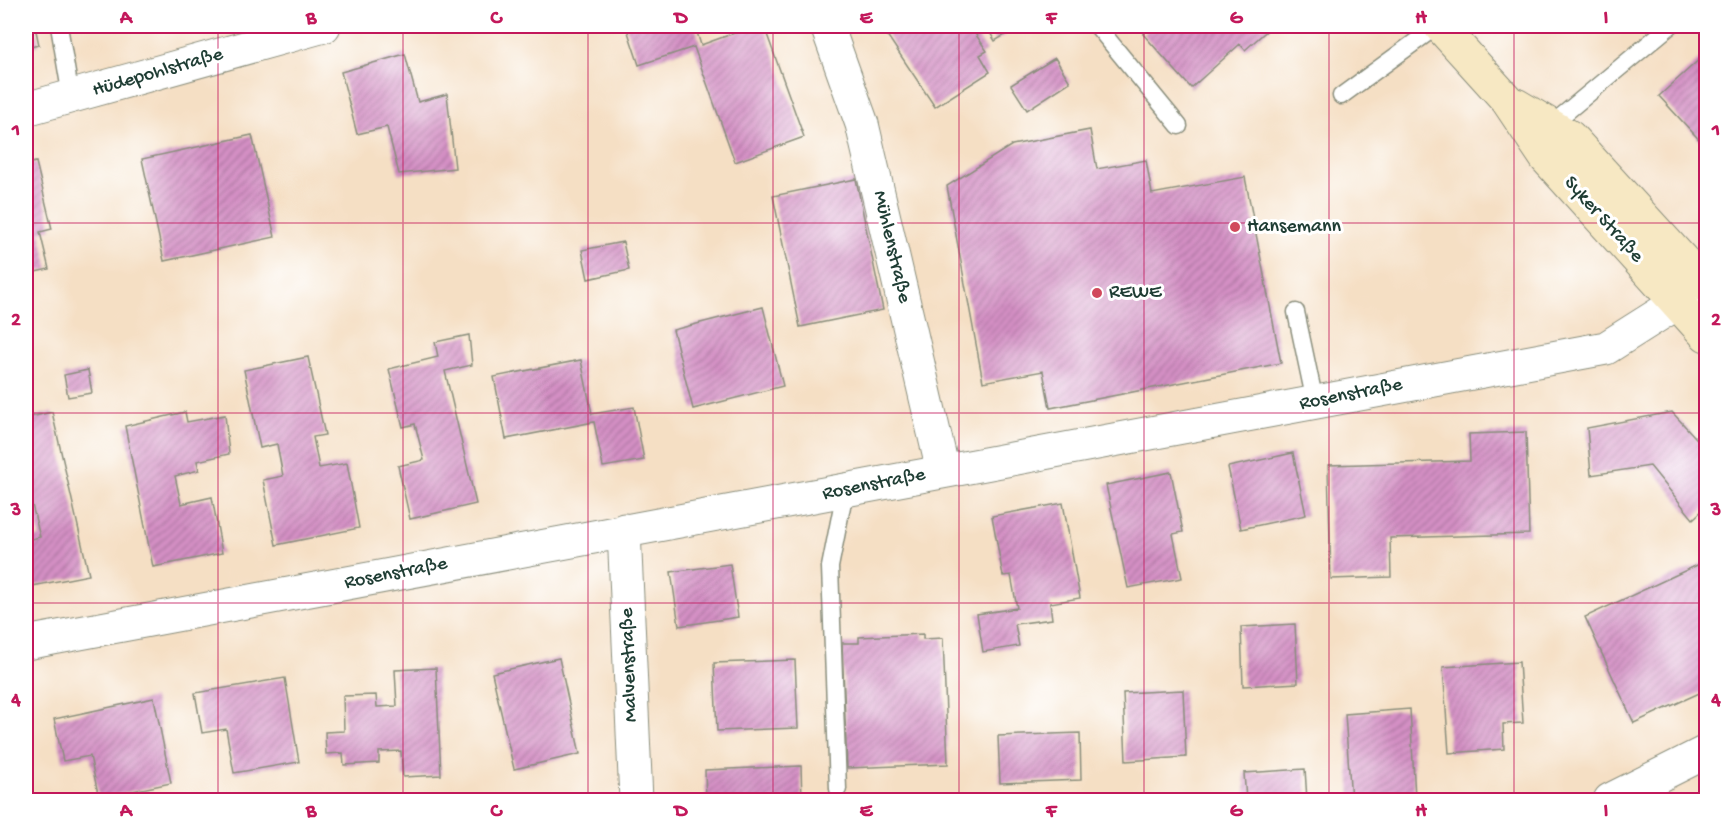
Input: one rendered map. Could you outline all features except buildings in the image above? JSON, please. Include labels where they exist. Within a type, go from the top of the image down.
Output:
[{"type":"street","name":"Hüdepohlstraße","points":[[26,109],[324,26]]},
{"type":"street","name":"Mühlenstraße","points":[[827,26],[862,124],[943,471]]},
{"type":"street","name":"Syker Straße","points":[[1439,26],[1507,100],[1542,132],[1570,137],[1704,283]]},
{"type":"street","name":"Syker Straße","points":[[1542,132],[1546,158],[1707,335]]},
{"type":"street","name":"Rosenstraße","points":[[26,643],[1606,348],[1704,283]]},
{"type":"street","name":"Malvenstraße","points":[[624,530],[636,801]]},
{"type":"street","points":[[1610,801],[1707,752]]},
{"type":"lane","points":[[59,26],[71,97]]},
{"type":"lane","points":[[1097,26],[1179,126]]},
{"type":"lane","points":[[1341,96],[1439,26]]},
{"type":"lane","points":[[1542,132],[1670,26]]},
{"type":"lane","points":[[1296,312],[1315,402]]},
{"type":"lane","points":[[838,789],[830,567],[845,491]]},
{"type":"place","name":"Hansemann","points":[[1235,227]]},
{"type":"place","name":"REWE","points":[[1097,293]]}]
